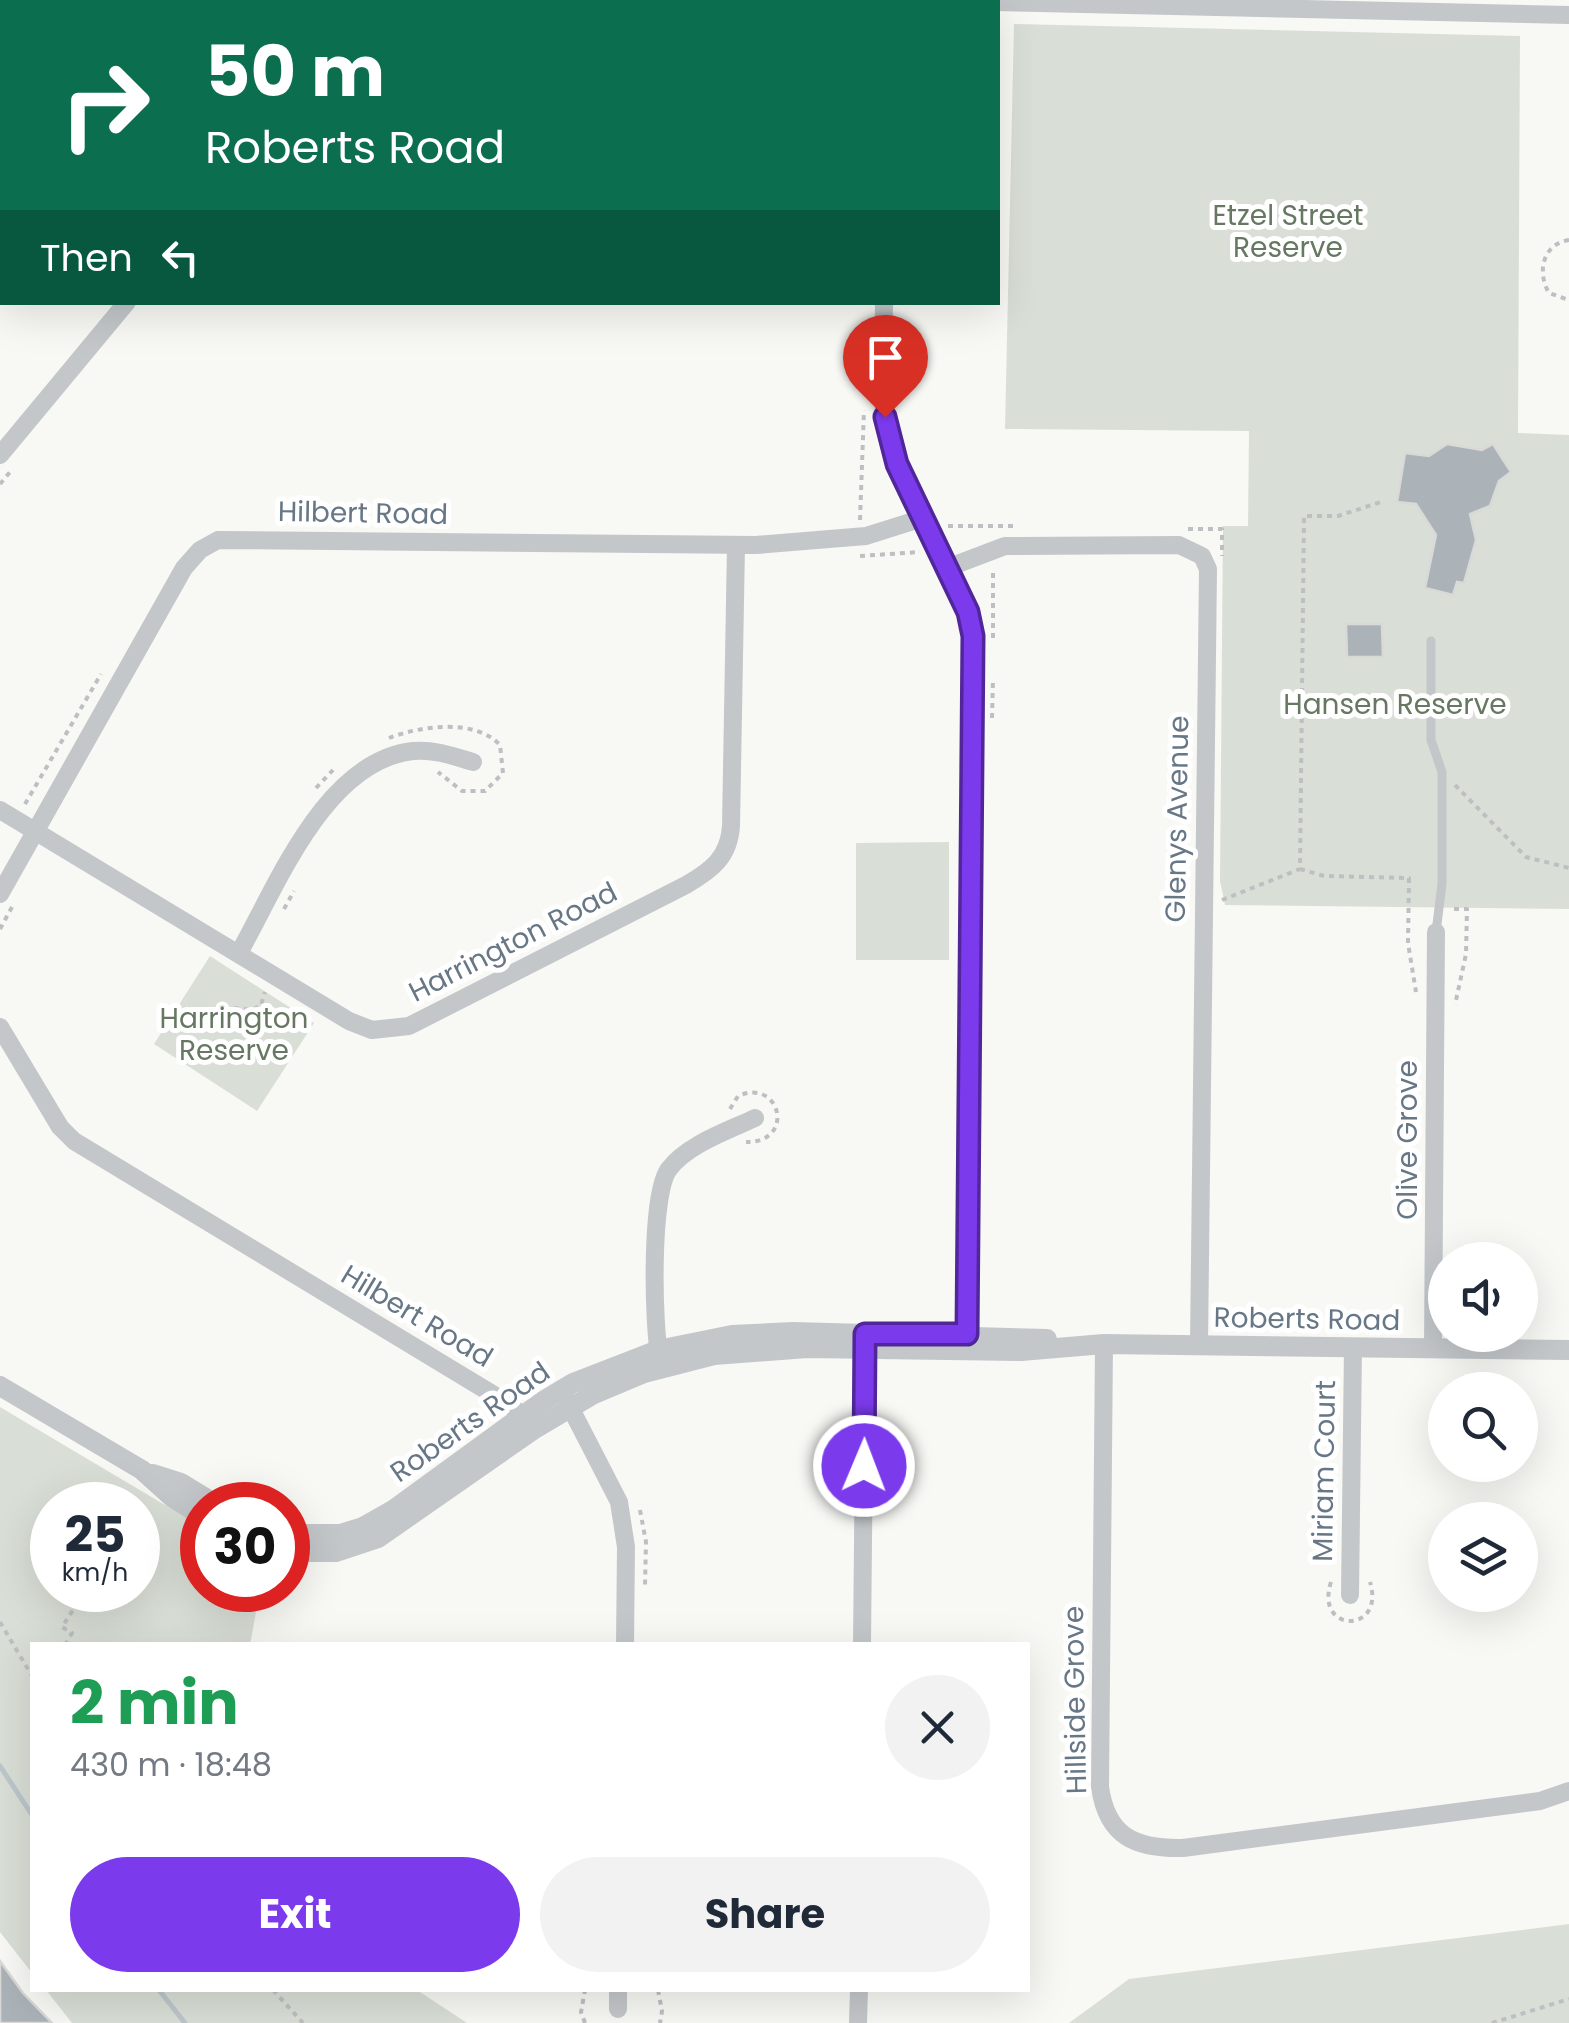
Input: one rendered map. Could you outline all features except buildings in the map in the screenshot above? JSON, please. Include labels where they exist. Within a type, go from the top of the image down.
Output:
[{"type":"street","points":[[1000,1],[1422,6],[1569,15]]},
{"type":"street","points":[[0,456],[124,305]]},
{"type":"street","points":[[884,305],[883,399],[888,435],[923,518],[928,549],[947,568],[968,612],[973,636],[967,1342]]},
{"type":"street","name":"Hilbert Road","points":[[0,894],[184,568],[200,550],[218,540],[736,545],[866,536],[923,518]]},
{"type":"street","name":"Glenys Avenue","points":[[947,568],[1005,546],[1143,544],[1193,549],[1208,568],[1199,1345]]},
{"type":"street","name":"Harrington Road","points":[[0,810],[360,1027],[397,1030],[709,872],[726,852],[732,826],[736,545]]},
{"type":"street","points":[[239,953],[317,815],[339,788],[362,769],[388,756],[414,751],[438,751],[473,762]]},
{"type":"street","name":"Olive Grove","points":[[1433,1242],[1436,932]]},
{"type":"street","name":"Hilbert Road","points":[[0,1026],[60,1126],[74,1141],[494,1394],[527,1423]]},
{"type":"street","points":[[659,1359],[657,1208],[662,1183],[682,1156],[755,1118]]},
{"type":"street","points":[[862,1642],[865,1342]]},
{"type":"street","name":"Roberts Road","points":[[310,1534],[340,1534],[363,1527],[566,1399],[610,1386],[659,1359],[865,1342],[967,1342],[1021,1351],[1104,1344],[1428,1348]]},
{"type":"street","name":"Hillside Grove","points":[[1104,1344],[1100,1787],[1108,1818],[1124,1836],[1144,1847],[1183,1848],[1540,1801],[1569,1792]]},
{"type":"street","name":"Miriam Court","points":[[1350,1595],[1354,1347]]},
{"type":"street","name":"Roberts Road","points":[[1538,1350],[1569,1350]]},
{"type":"street","points":[[0,1386],[142,1470],[180,1502]]},
{"type":"street","points":[[566,1399],[618,1502],[626,1547],[625,1642]]},
{"type":"street","name":"Roberts Road","points":[[310,1552],[336,1552],[378,1538],[527,1423]]},
{"type":"street","points":[[142,1470],[180,1483]]},
{"type":"street","points":[[858,2023],[859,1992]]},
{"type":"lane","points":[[1431,641],[1431,740],[1442,772],[1442,884],[1436,932]]},
{"type":"path","points":[[1569,240],[1560,241],[1551,249],[1542,274],[1549,293],[1569,300]]},
{"type":"path","points":[[843,558],[928,549],[926,564]]},
{"type":"path","points":[[376,744],[394,735],[446,728],[478,731],[500,745],[503,773],[485,791],[462,791],[439,772],[426,768]]},
{"type":"path","points":[[315,789],[342,764]]},
{"type":"path","points":[[1442,772],[1526,857],[1569,868]]},
{"type":"path","points":[[1300,870],[1324,876],[1410,878],[1408,943],[1417,994]]},
{"type":"path","points":[[280,918],[296,888]]},
{"type":"path","points":[[215,1050],[238,1049],[250,1043],[259,1029],[265,992]]},
{"type":"path","points":[[234,1008],[252,1010],[260,1005]]},
{"type":"path","points":[[722,1118],[738,1096],[746,1093],[764,1094],[772,1101],[778,1116],[772,1135],[744,1142]]},
{"type":"path","points":[[67,1642],[72,1632],[62,1628],[72,1612]]},
{"type":"path","points":[[0,1622],[30,1673]]},
{"type":"path","points":[[275,1992],[303,2023]]},
{"type":"path","points":[[584,1992],[581,2002],[584,2022]]},
{"type":"path","points":[[658,1992],[660,2023]]},
{"type":"path","points":[[1492,2023],[1569,1999]]},
{"type":"green space","points":[[1014,24],[1520,36],[1518,433],[1569,435],[1569,909],[1225,905],[1220,881],[1223,526],[1248,526],[1249,431],[1005,429]]},
{"type":"green space","points":[[949,842],[949,960],[856,960],[856,843]]},
{"type":"green space","name":"Harrington Reserve","points":[[210,956],[314,1023],[257,1111],[154,1044]]},
{"type":"green space","points":[[0,1407],[126,1482],[30,1482],[30,1612],[160,1612],[160,1502],[180,1514],[180,1612],[256,1612],[251,1642],[30,1642],[30,1970],[0,1932]]},
{"type":"green space","points":[[1569,1924],[1569,2023],[1069,2023],[1129,1979]]},
{"type":"green space","points":[[48,1992],[420,1992],[467,2023],[72,2023]]},
{"type":"waterway","points":[[0,1766],[30,1812]]},
{"type":"waterway","points":[[161,1992],[185,2023]]},
{"type":"route","points":[[864,1466],[865,1334],[967,1334],[973,636],[968,612],[897,464],[885,417]]},
{"type":"park label","name":"Etzel Street Reserve","points":[[1288,231]]},
{"type":"park label","name":"Hansen Reserve","points":[[1395,704]]}]
